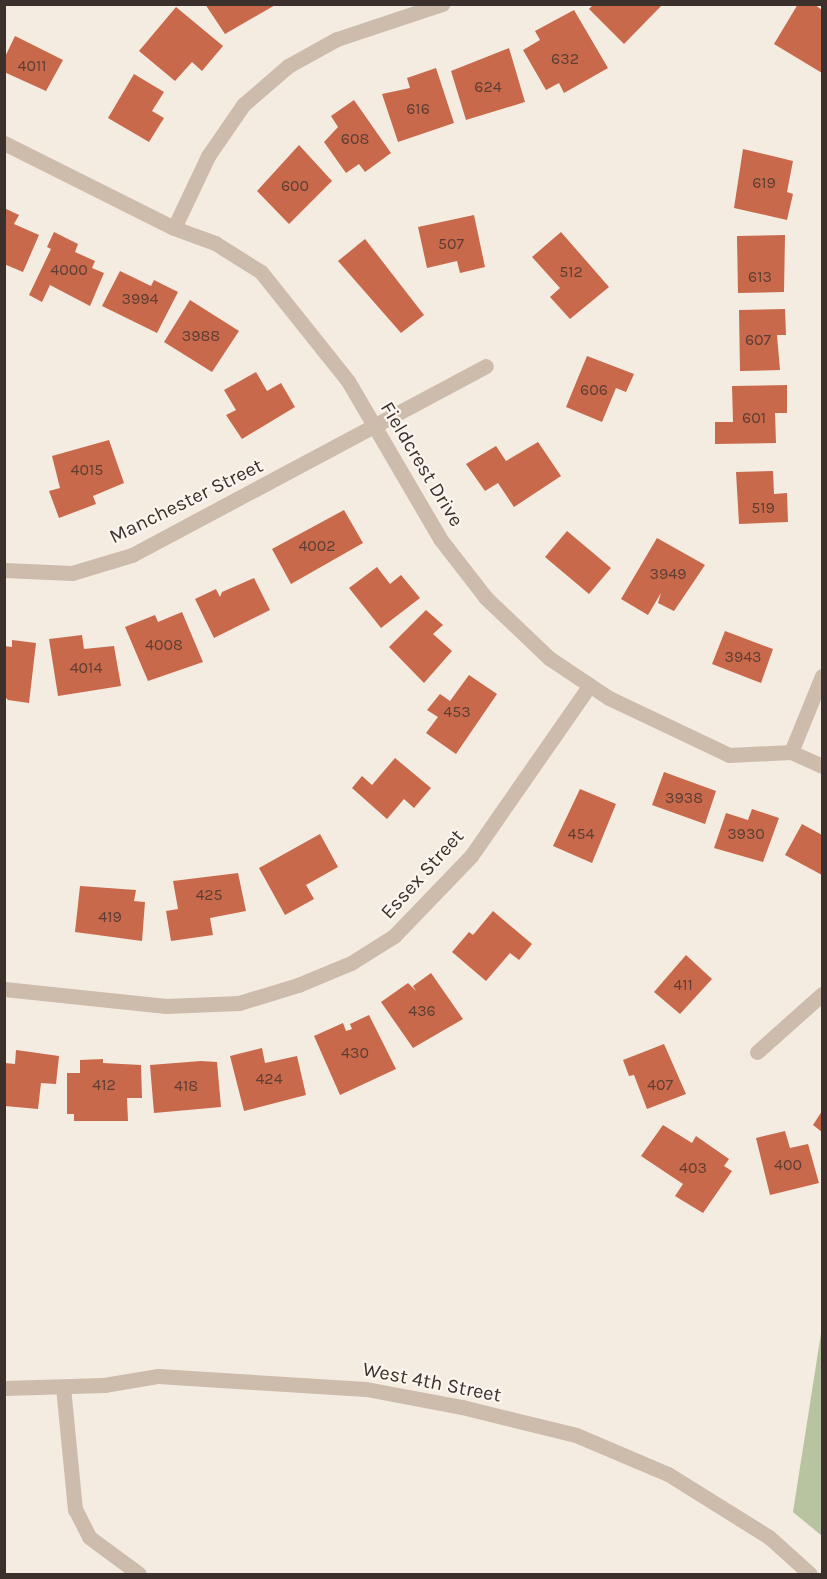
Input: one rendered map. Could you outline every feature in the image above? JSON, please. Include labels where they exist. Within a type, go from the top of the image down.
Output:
[{"type":"street","points":[[174,228],[208,156],[243,105],[288,66],[337,39],[442,4]]},
{"type":"street","name":"Fieldcrest Drive","points":[[4,143],[174,228],[216,243],[261,272],[348,381],[441,540],[486,598],[549,658],[590,685],[677,733],[729,755],[791,752],[822,766]]},
{"type":"street","name":"Manchester Street","points":[[4,570],[72,573],[132,555],[226,508],[374,424],[486,366]]},
{"type":"street","points":[[791,752],[822,676]]},
{"type":"street","name":"Essex Street","points":[[4,989],[166,1006],[239,1003],[298,985],[351,963],[394,936],[471,856],[590,685]]},
{"type":"street","points":[[757,1052],[822,994]]},
{"type":"street","name":"West 4th Street","points":[[4,1388],[63,1386],[158,1376],[366,1389],[462,1407],[576,1435],[669,1474],[769,1537],[810,1575]]},
{"type":"street","points":[[63,1386],[75,1509],[89,1537],[139,1575]]},
{"type":"green space","points":[[822,1327],[822,1536],[793,1512]]},
{"type":"building","points":[[205,4],[277,4],[225,34]]},
{"type":"building","points":[[594,4],[663,4],[624,44],[589,9]]},
{"type":"building","points":[[798,4],[814,4],[822,10],[822,73],[774,44]]},
{"type":"building","points":[[176,7],[223,46],[202,71],[192,62],[175,81],[139,51]]},
{"type":"building","points":[[574,10],[608,68],[564,93],[559,83],[546,90],[523,50],[540,40],[535,31]]},
{"type":"building","points":[[15,36],[63,60],[46,91],[4,72],[4,59]]},
{"type":"building","points":[[509,48],[525,102],[466,120],[451,71]]},
{"type":"building","points":[[436,68],[454,123],[398,142],[382,94],[410,88],[407,78]]},
{"type":"building","points":[[134,74],[164,92],[152,111],[164,118],[149,142],[108,118]]},
{"type":"building","points":[[354,100],[391,153],[365,172],[359,164],[346,173],[324,142],[338,127],[331,116]]},
{"type":"building","points":[[299,145],[332,181],[289,224],[257,191]]},
{"type":"building","points":[[743,149],[793,161],[787,192],[793,194],[787,220],[734,208]]},
{"type":"building","points":[[4,208],[19,215],[14,224],[39,235],[23,272],[4,264]]},
{"type":"building","points":[[474,215],[485,267],[460,273],[457,261],[427,268],[418,227]]},
{"type":"building","points":[[54,232],[78,244],[75,252],[95,261],[92,268],[104,273],[90,306],[50,285],[42,302],[29,295],[51,249],[47,247]]},
{"type":"building","points":[[561,232],[609,287],[570,319],[550,297],[560,288],[532,257]]},
{"type":"building","points":[[785,235],[784,292],[738,293],[737,236]]},
{"type":"building","points":[[365,239],[424,315],[401,333],[338,261]]},
{"type":"building","points":[[120,271],[151,286],[154,280],[178,292],[157,333],[102,306]]},
{"type":"building","points":[[190,300],[239,331],[212,372],[164,342]]},
{"type":"building","points":[[785,309],[786,335],[777,335],[780,370],[740,371],[739,310]]},
{"type":"building","points":[[587,356],[634,374],[626,392],[616,388],[602,422],[566,407]]},
{"type":"building","points":[[256,372],[267,391],[281,383],[295,407],[242,439],[226,415],[236,410],[224,390]]},
{"type":"building","points":[[787,385],[787,413],[775,413],[776,443],[715,444],[715,422],[733,422],[732,386]]},
{"type":"building","points":[[109,440],[124,483],[93,496],[96,504],[59,518],[49,491],[60,488],[52,456]]},
{"type":"building","points":[[538,442],[561,476],[514,507],[498,483],[485,491],[466,464],[496,446],[506,461]]},
{"type":"building","points":[[773,471],[774,494],[787,493],[788,522],[739,524],[736,472]]},
{"type":"building","points":[[344,510],[363,543],[291,584],[272,549]]},
{"type":"building","points":[[567,531],[611,568],[589,594],[545,557]]},
{"type":"building","points":[[657,538],[705,565],[674,611],[658,603],[661,593],[648,615],[621,599]]},
{"type":"building","points":[[377,567],[390,584],[401,575],[420,598],[381,628],[349,588]]},
{"type":"building","points":[[254,578],[270,610],[214,638],[195,599],[216,589],[220,597],[222,592]]},
{"type":"building","points":[[426,610],[443,625],[433,634],[452,651],[424,683],[389,647]]},
{"type":"building","points":[[182,612],[203,662],[148,681],[125,627],[155,615],[158,622]]},
{"type":"building","points":[[725,631],[773,649],[761,683],[712,664]]},
{"type":"building","points":[[82,635],[84,649],[114,646],[121,686],[58,696],[49,639]]},
{"type":"building","points":[[12,640],[36,643],[29,703],[8,700],[4,696],[4,646],[12,647]]},
{"type":"building","points":[[469,675],[497,694],[456,754],[426,733],[438,717],[427,710],[440,694],[450,701]]},
{"type":"building","points":[[395,758],[431,788],[414,808],[404,799],[387,819],[352,788],[362,776],[372,785]]},
{"type":"building","points":[[664,772],[716,791],[705,824],[652,805]]},
{"type":"building","points":[[580,789],[616,804],[592,863],[553,846]]},
{"type":"building","points":[[752,809],[779,818],[763,862],[714,848],[726,813],[748,820]]},
{"type":"building","points":[[802,824],[822,835],[822,875],[785,855]]},
{"type":"building","points":[[320,834],[338,867],[306,885],[314,899],[285,915],[259,868]]},
{"type":"building","points":[[238,873],[246,911],[210,918],[213,935],[171,941],[166,911],[178,909],[173,881]]},
{"type":"building","points":[[80,886],[136,890],[134,901],[145,902],[142,941],[75,932]]},
{"type":"building","points":[[493,911],[532,944],[519,960],[510,953],[486,981],[452,952],[469,932],[473,935]]},
{"type":"building","points":[[686,955],[712,979],[680,1014],[654,992]]},
{"type":"building","points":[[431,973],[463,1019],[413,1048],[381,1002],[408,983],[416,991],[413,986]]},
{"type":"building","points":[[369,1015],[396,1069],[340,1095],[314,1036],[343,1023],[346,1031],[352,1029],[350,1024]]},
{"type":"building","points":[[664,1044],[686,1094],[647,1109],[634,1075],[629,1076],[623,1060]]},
{"type":"building","points":[[262,1048],[265,1063],[297,1056],[306,1095],[244,1111],[230,1056]]},
{"type":"building","points":[[16,1050],[59,1056],[56,1084],[41,1083],[38,1109],[5,1106],[5,1063],[15,1064]]},
{"type":"building","points":[[103,1059],[103,1063],[141,1065],[142,1098],[127,1098],[128,1121],[74,1121],[74,1114],[67,1114],[67,1073],[80,1073],[80,1060]]},
{"type":"building","points":[[217,1062],[221,1107],[154,1113],[150,1065]]},
{"type":"building","points":[[822,1111],[822,1132],[813,1125]]},
{"type":"building","points":[[663,1125],[692,1143],[696,1136],[729,1159],[724,1166],[732,1171],[703,1213],[675,1196],[683,1184],[641,1156]]},
{"type":"building","points":[[785,1131],[790,1148],[808,1144],[819,1183],[770,1195],[756,1138]]}]
